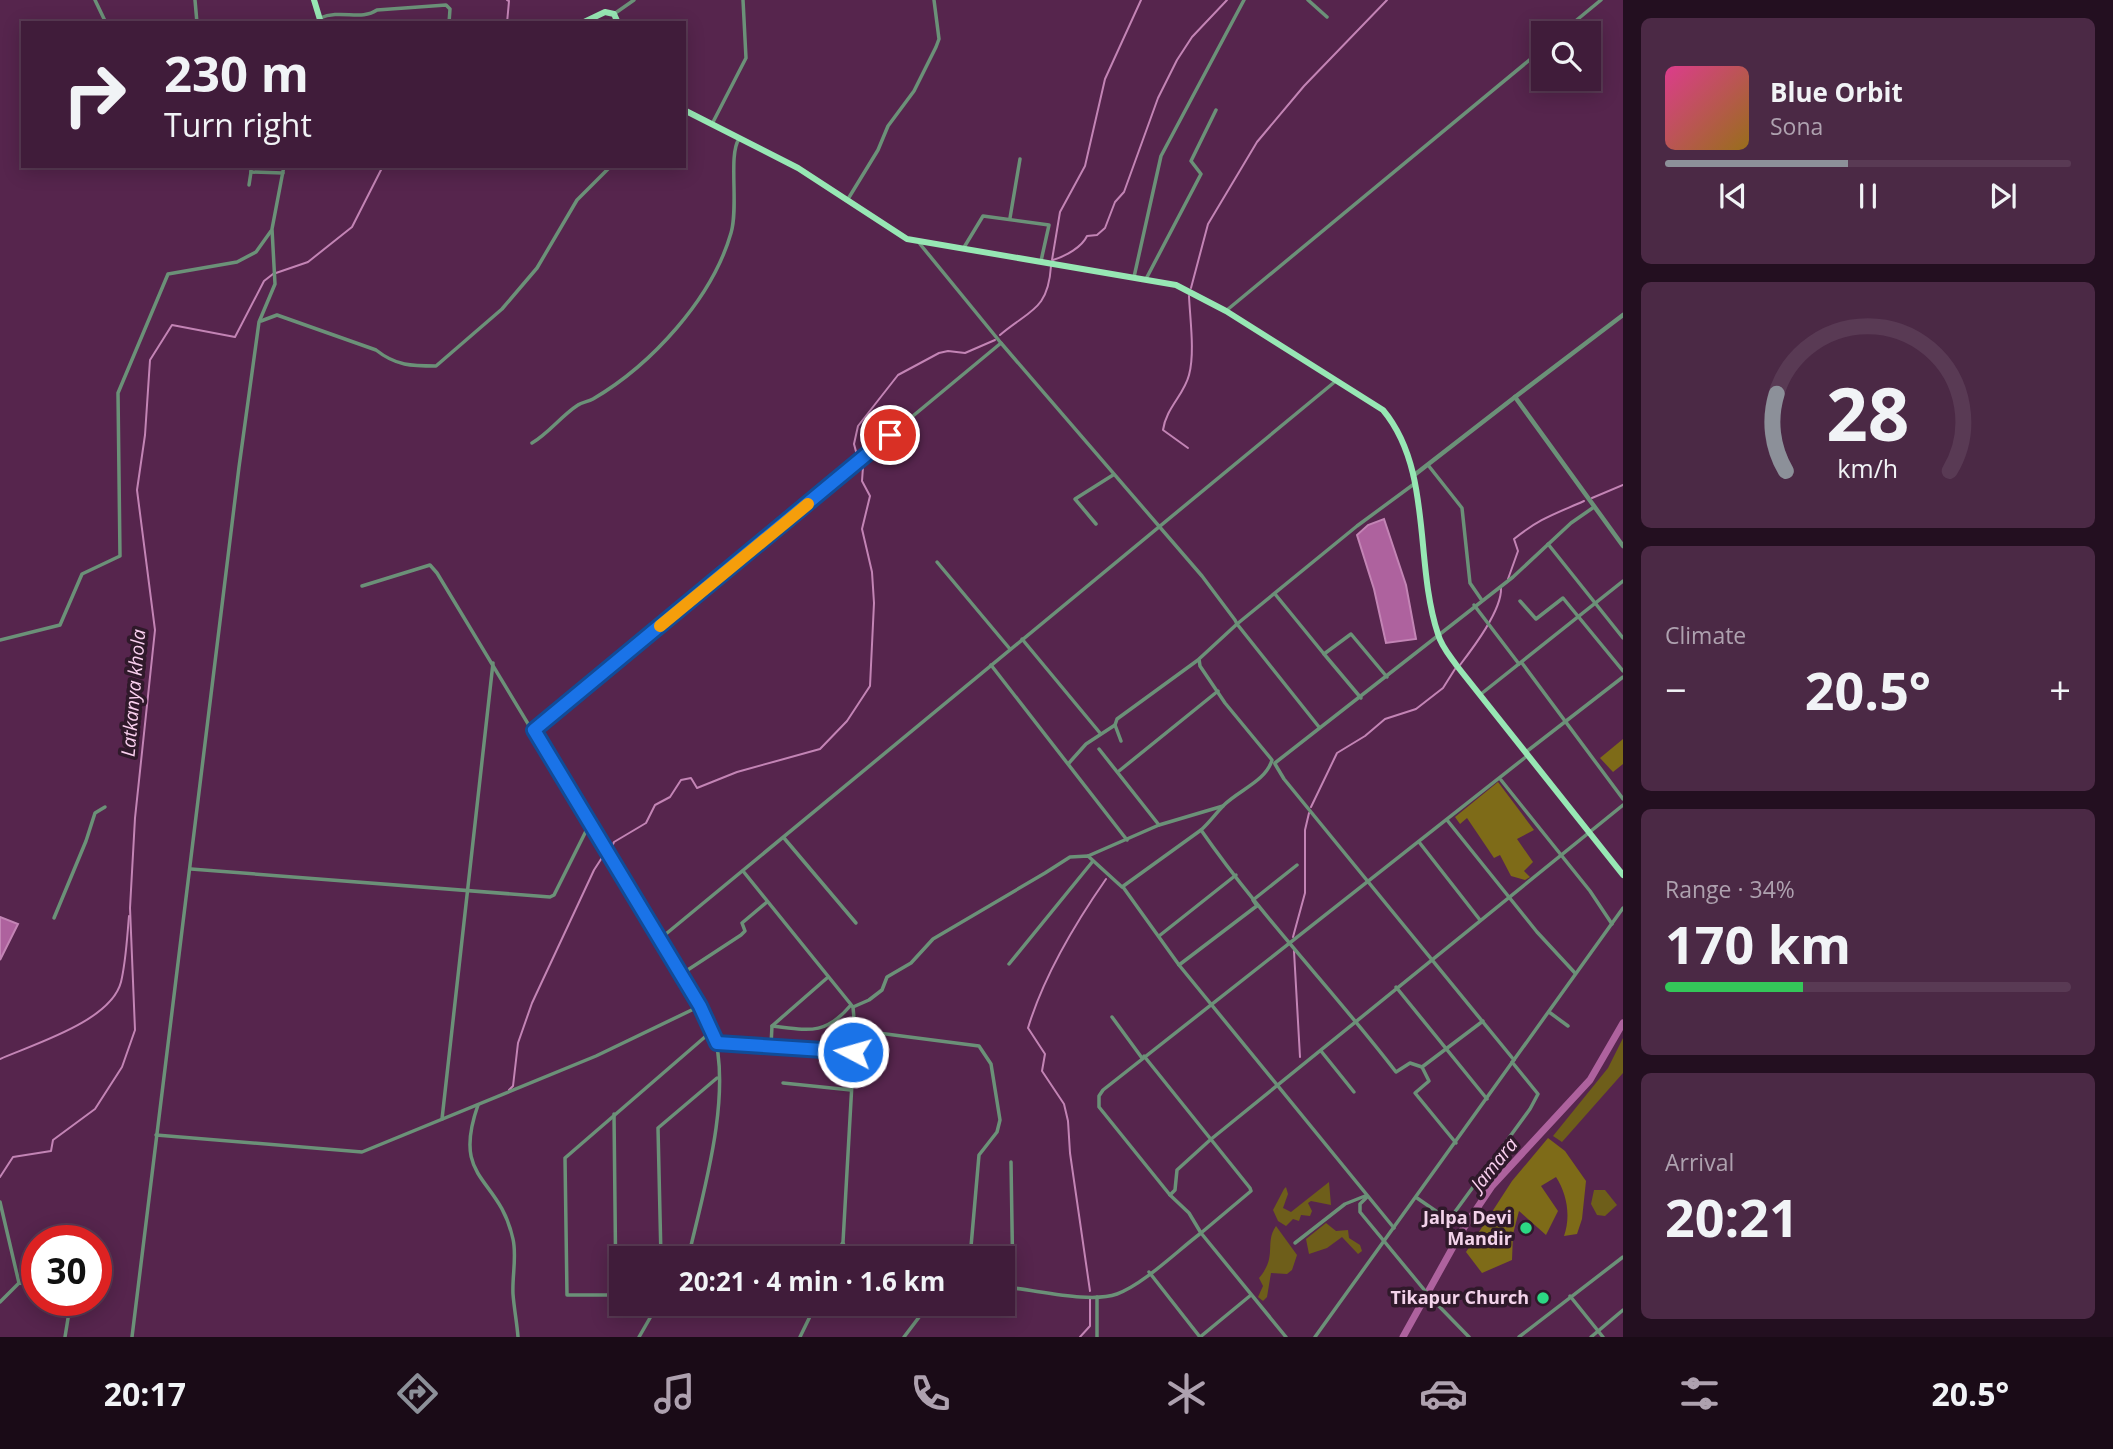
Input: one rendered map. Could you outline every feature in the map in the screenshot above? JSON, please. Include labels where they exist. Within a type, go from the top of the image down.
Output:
[{"type":"main road","points":[[314,0],[320,20]]},
{"type":"main road","points":[[586,21],[605,12],[614,14],[617,21]]},
{"type":"main road","points":[[686,111],[798,168],[890,231],[920,244],[1176,285],[1338,379],[1383,410],[1394,424],[1406,448],[1438,635],[1479,695],[1623,875]]},
{"type":"street","points":[[95,0],[105,21]]},
{"type":"street","points":[[195,0],[197,21]]},
{"type":"street","points":[[614,14],[634,0]]},
{"type":"street","points":[[712,124],[746,58],[743,0]]},
{"type":"street","points":[[847,201],[878,150],[888,126],[914,91],[936,47],[939,39],[934,0]]},
{"type":"street","points":[[1134,277],[1161,156],[1244,0]]},
{"type":"street","points":[[1308,0],[1327,17]]},
{"type":"street","points":[[1576,21],[1601,0]]},
{"type":"street","points":[[320,20],[334,12],[369,16],[377,10],[446,5],[450,9],[449,21]]},
{"type":"street","points":[[1226,312],[1531,59]]},
{"type":"street","points":[[1146,279],[1201,174],[1191,162],[1216,110]]},
{"type":"street","points":[[532,443],[579,405],[591,400],[651,355],[694,309],[718,267],[732,231],[736,182],[732,159],[733,148],[740,137]]},
{"type":"street","points":[[1010,218],[1020,159]]},
{"type":"street","points":[[132,1337],[259,322],[275,284],[272,229],[284,168]]},
{"type":"street","points":[[259,322],[277,315],[376,351],[390,361],[407,366],[436,366],[502,309],[537,268],[577,200],[609,168]]},
{"type":"street","points":[[249,184],[251,169],[283,173]]},
{"type":"street","points":[[963,250],[983,216],[1010,218],[1049,225],[1047,264]]},
{"type":"street","points":[[0,640],[60,625],[82,574],[120,556],[118,393],[169,274],[237,262],[256,252],[272,229]]},
{"type":"street","points":[[920,244],[1001,343],[1202,576],[1320,728]]},
{"type":"street","points":[[1412,476],[1623,315]]},
{"type":"street","points":[[534,730],[1001,343]]},
{"type":"street","points":[[658,937],[661,938],[784,838],[1158,525],[1338,379]]},
{"type":"street","points":[[1515,397],[1623,546]]},
{"type":"street","points":[[1428,465],[1462,508],[1470,583],[1481,599]]},
{"type":"street","points":[[1096,524],[1075,499],[1114,475]]},
{"type":"street","points":[[1121,741],[1115,725],[1117,719],[1199,659],[1237,624],[1357,526],[1414,484]]},
{"type":"street","points":[[1122,887],[1201,830],[1223,807],[1269,769],[1273,761],[1361,698],[1481,599],[1513,577],[1594,507]]},
{"type":"street","points":[[1548,544],[1623,638]]},
{"type":"street","points":[[937,562],[1010,649]]},
{"type":"street","points":[[362,586],[430,565],[534,730],[713,1030],[717,1043],[719,1077],[714,1137],[691,1246]]},
{"type":"street","points":[[1479,695],[1623,581]]},
{"type":"street","points":[[1275,594],[1361,698]]},
{"type":"street","points":[[1520,601],[1536,619],[1563,598],[1623,671]]},
{"type":"street","points":[[1474,605],[1623,799]]},
{"type":"street","points":[[1324,654],[1351,634],[1387,677]]},
{"type":"street","points":[[1022,639],[1100,733]]},
{"type":"street","points":[[1199,659],[1218,691],[1284,779],[1483,1021],[1538,1094],[1530,1109],[1449,1220],[1416,1197]]},
{"type":"street","points":[[442,1119],[493,663]]},
{"type":"street","points":[[991,665],[1127,840]]},
{"type":"street","points":[[1286,1337],[1201,1233],[1189,1213],[1170,1195],[1099,1107],[1099,1096],[1143,1057],[1370,883],[1525,754],[1623,677]]},
{"type":"street","points":[[1119,771],[1218,691]]},
{"type":"street","points":[[1069,763],[1100,733],[1115,725]]},
{"type":"street","points":[[1099,748],[1159,825]]},
{"type":"street","points":[[1501,780],[1612,924]]},
{"type":"street","points":[[1170,1195],[1175,1190],[1177,1170],[1210,1140],[1275,1085],[1321,1051],[1431,957],[1510,899],[1623,805]]},
{"type":"street","points":[[54,918],[95,813],[106,807]]},
{"type":"street","points":[[772,1026],[821,1030],[838,1020],[851,1007],[882,990],[887,977],[911,962],[933,939],[1045,873],[1061,860],[1088,856],[1159,825],[1223,807]]},
{"type":"street","points":[[1447,820],[1510,899],[1575,973]]},
{"type":"street","points":[[191,869],[554,895],[590,823]]},
{"type":"street","points":[[1201,830],[1254,900],[1357,1021],[1396,1072],[1410,1063],[1422,1067],[1429,1081],[1416,1095],[1455,1143]]},
{"type":"street","points":[[784,838],[856,923]]},
{"type":"street","points":[[1419,842],[1480,920]]},
{"type":"street","points":[[1088,856],[1122,887],[1179,965],[1394,1228]]},
{"type":"street","points":[[1009,964],[1093,861]]},
{"type":"street","points":[[1254,900],[1297,865]]},
{"type":"street","points":[[743,871],[851,1007],[855,1030],[840,1246]]},
{"type":"street","points":[[1158,936],[1236,875]]},
{"type":"street","points":[[1179,965],[1257,906],[1254,900]]},
{"type":"street","points":[[680,975],[741,935],[744,931],[742,923],[767,902]]},
{"type":"street","points":[[1315,1337],[1623,908]]},
{"type":"street","points":[[771,1045],[772,1026],[828,978]]},
{"type":"street","points":[[1396,987],[1487,1099]]},
{"type":"street","points":[[156,1135],[362,1152],[596,1056],[700,1006]]},
{"type":"street","points":[[1549,1012],[1568,1026]]},
{"type":"street","points":[[1015,1288],[1097,1297],[1116,1294],[1201,1233],[1251,1191],[1112,1017]]},
{"type":"street","points":[[1422,1067],[1483,1021]]},
{"type":"street","points":[[609,1295],[568,1295],[564,1163],[566,1155],[713,1030]]},
{"type":"street","points":[[855,1030],[979,1046],[985,1051],[991,1064],[1000,1120],[997,1132],[978,1155],[971,1246]]},
{"type":"street","points":[[717,1043],[853,1052]]},
{"type":"street","points":[[1321,1051],[1354,1092]]},
{"type":"street","points":[[661,1246],[658,1128],[719,1077]]},
{"type":"street","points":[[782,1083],[851,1090]]},
{"type":"street","points":[[478,1104],[469,1130],[468,1151],[472,1165],[508,1218],[514,1242],[513,1295],[518,1337]]},
{"type":"street","points":[[614,1114],[618,1246]]},
{"type":"street","points":[[1011,1162],[1014,1187],[1013,1246]]},
{"type":"street","points":[[1367,1196],[1360,1204],[1360,1212],[1431,1298],[1469,1337]]},
{"type":"street","points":[[1295,1243],[1345,1204],[1367,1196]]},
{"type":"street","points":[[0,1202],[19,1283],[0,1302]]},
{"type":"street","points":[[842,1242],[844,1246]]},
{"type":"street","points":[[1519,1337],[1623,1257]]},
{"type":"street","points":[[1149,1272],[1200,1337],[1251,1295]]},
{"type":"street","points":[[1570,1296],[1603,1337]]},
{"type":"street","points":[[1097,1297],[1097,1337]]},
{"type":"street","points":[[1591,1337],[1623,1310]]},
{"type":"street","points":[[65,1337],[68,1316]]},
{"type":"street","points":[[639,1337],[651,1316]]},
{"type":"street","points":[[800,1337],[810,1316]]},
{"type":"street","points":[[904,1337],[920,1316]]},
{"type":"shaded area","points":[[1384,519],[1406,585],[1416,639],[1386,643],[1374,589],[1357,535],[1368,525]]},
{"type":"shaded area","points":[[1623,739],[1623,764],[1613,772],[1600,758]]},
{"type":"shaded area","points":[[1498,782],[1534,830],[1517,839],[1533,862],[1524,871],[1530,877],[1525,880],[1511,876],[1500,855],[1494,858],[1467,818],[1460,824],[1455,817]]},
{"type":"shaded area","points":[[0,917],[18,924],[0,960]]},
{"type":"shaded area","points":[[1623,1038],[1623,1073],[1562,1142],[1553,1136],[1608,1068]]},
{"type":"shaded area","points":[[1548,1138],[1565,1151],[1586,1181],[1582,1219],[1577,1234],[1564,1236],[1567,1205],[1556,1177],[1541,1186],[1558,1211],[1546,1235],[1519,1211],[1513,1234],[1512,1260],[1482,1273],[1466,1252],[1512,1181]]},
{"type":"shaded area","points":[[1329,1182],[1331,1205],[1311,1201],[1308,1203],[1312,1211],[1310,1216],[1301,1215],[1299,1221],[1293,1219],[1286,1226],[1278,1221],[1273,1210],[1286,1187],[1288,1194],[1283,1208],[1291,1212]]},
{"type":"shaded area","points":[[1594,1190],[1605,1190],[1617,1205],[1605,1216],[1597,1215],[1591,1204]]},
{"type":"shaded area","points":[[1326,1223],[1336,1231],[1348,1230],[1349,1238],[1360,1245],[1362,1251],[1358,1254],[1342,1237],[1327,1248],[1309,1254],[1306,1239]]},
{"type":"shaded area","points":[[1276,1226],[1297,1255],[1292,1270],[1287,1274],[1271,1273],[1267,1297],[1263,1301],[1258,1297],[1263,1286],[1259,1278],[1268,1263],[1271,1238]]},
{"type":"waterway","name":"Latkanya khola","points":[[507,0],[507,21]]},
{"type":"waterway","points":[[1052,260],[1060,212],[1085,166],[1105,79],[1141,0]]},
{"type":"waterway","points":[[1053,260],[1073,251],[1087,236],[1097,235],[1105,228],[1115,202],[1124,192],[1158,98],[1177,60],[1192,37],[1227,0]]},
{"type":"waterway","points":[[1191,288],[1208,224],[1257,142],[1304,86],[1387,0]]},
{"type":"waterway","name":"Latkanya khola","points":[[0,1177],[13,1157],[51,1151],[53,1140],[95,1109],[122,1067],[135,1030],[130,908],[135,818],[155,630],[137,490],[145,435],[150,360],[172,325],[235,337],[264,281],[273,274],[308,262],[352,227],[382,168]]},
{"type":"waterway","points":[[1000,335],[1041,301],[1046,292],[1051,266]]},
{"type":"waterway","points":[[1188,448],[1163,430],[1168,415],[1187,382],[1191,366],[1189,296]]},
{"type":"waterway","points":[[858,459],[854,444],[858,426],[898,375],[939,353],[965,353],[995,340]]},
{"type":"waterway","points":[[611,849],[614,842],[646,823],[655,805],[670,797],[681,780],[691,778],[697,788],[737,772],[820,749],[847,721],[870,686],[874,603],[872,572],[862,529],[870,496],[862,481],[863,467]]},
{"type":"waterway","points":[[1592,498],[1623,485]]},
{"type":"waterway","points":[[1508,579],[1518,551],[1514,539],[1540,521],[1584,501]]},
{"type":"waterway","points":[[1460,665],[1492,618],[1501,588]]},
{"type":"waterway","points":[[1311,807],[1337,753],[1365,736],[1385,719],[1416,709],[1443,688],[1455,669]]},
{"type":"waterway","points":[[1293,937],[1305,893],[1305,830],[1309,813]]},
{"type":"waterway","points":[[509,1090],[513,1086],[518,1043],[532,1003],[594,870],[605,853]]},
{"type":"waterway","points":[[1090,1291],[1064,1104],[1042,1071],[1045,1054],[1028,1028],[1042,989],[1061,951],[1106,879]]},
{"type":"waterway","points":[[0,1059],[69,1030],[103,1008],[114,996],[123,974],[129,916]]},
{"type":"waterway","points":[[1294,951],[1300,1057]]},
{"type":"waterway","name":"Jamara","points":[[1403,1337],[1463,1229],[1492,1186],[1590,1080],[1623,1023]]},
{"type":"waterway","points":[[1080,1337],[1090,1326],[1090,1299]]},
{"type":"slow traffic","points":[[660,626],[808,504]]},
{"type":"place","name":"Jalpa Devi Mandir","points":[[1526,1228]]},
{"type":"place","name":"Tikapur Church","points":[[1543,1298]]},
{"type":"route","points":[[853,1052],[796,1046],[717,1043],[700,1006],[534,730],[890,435]]}]
